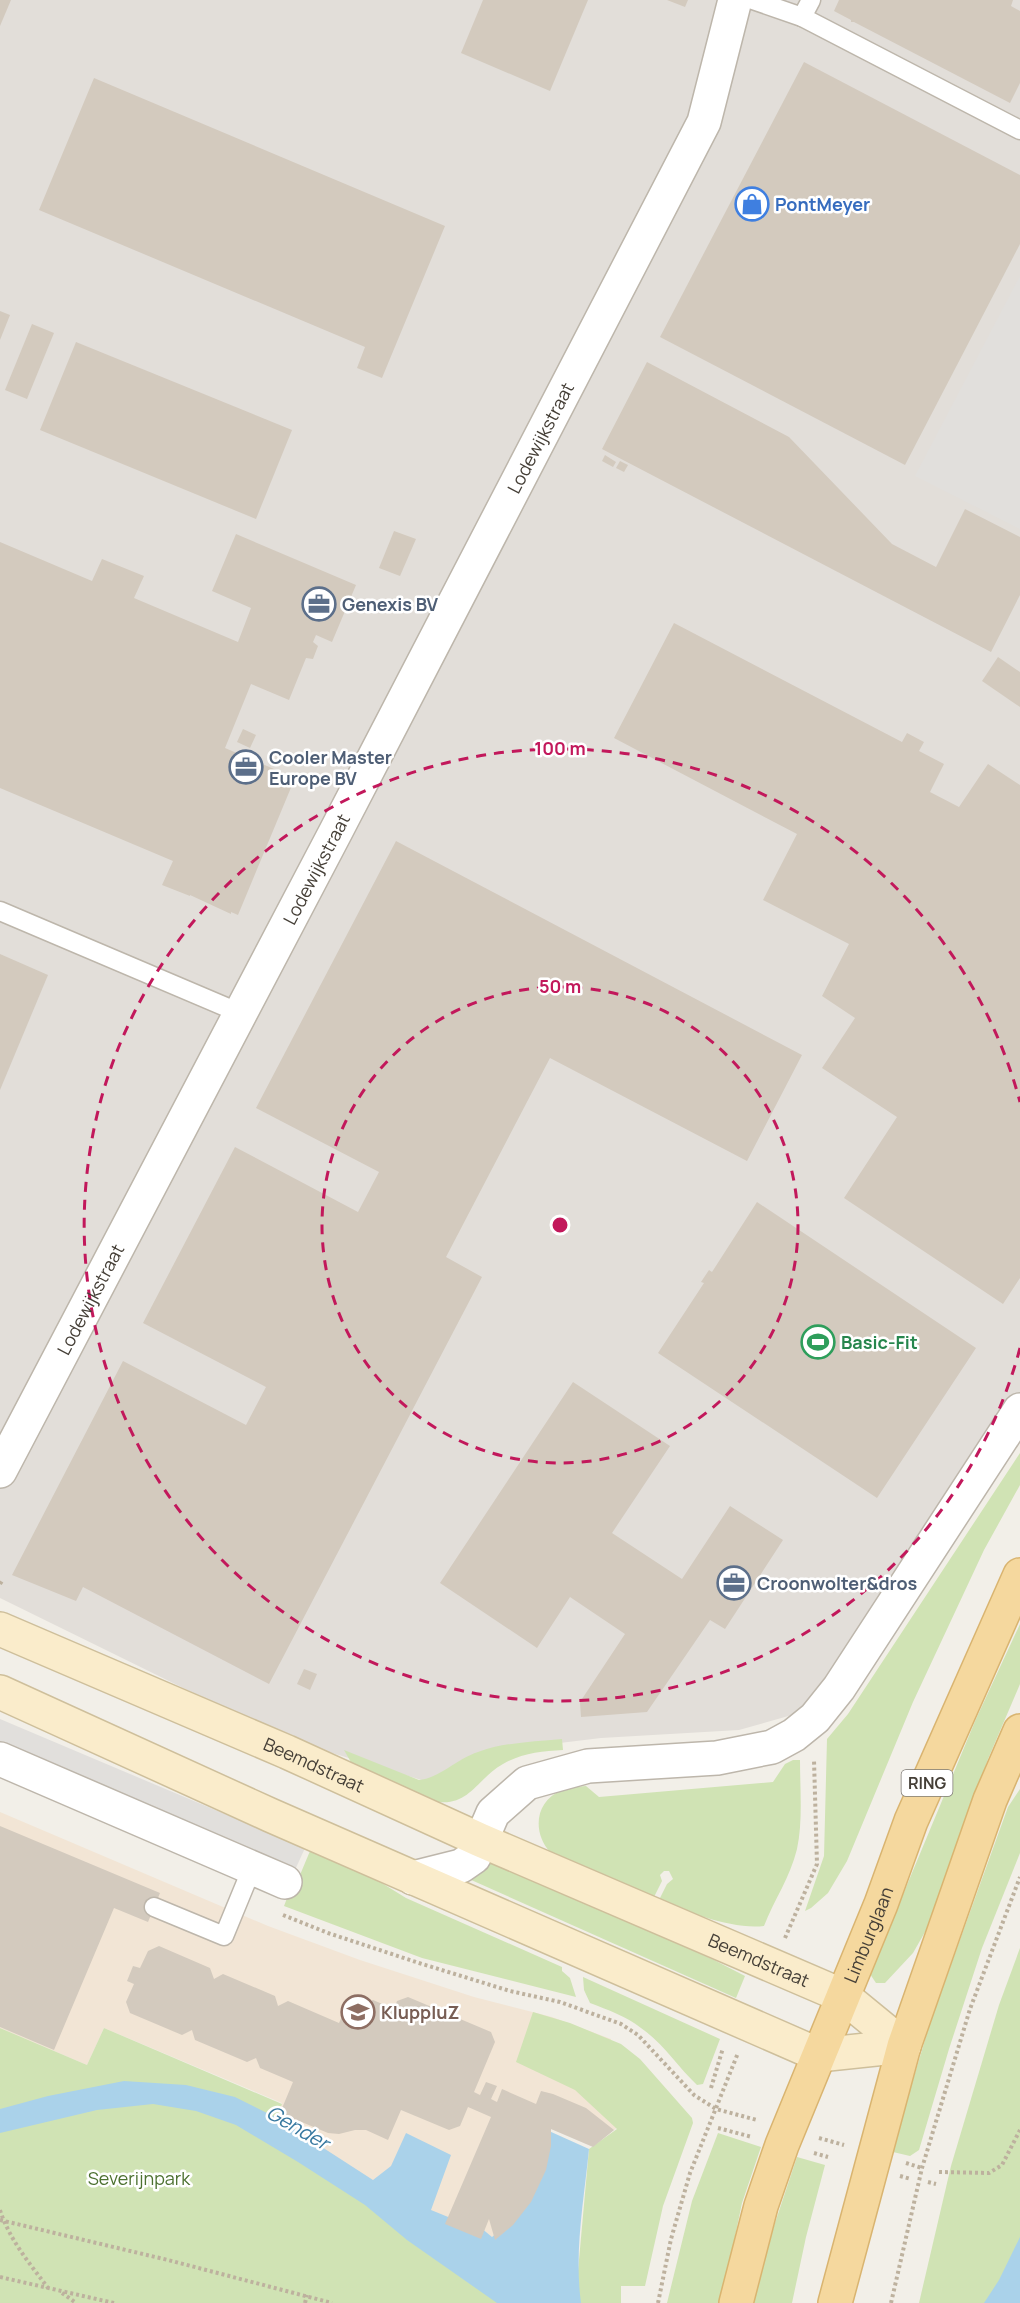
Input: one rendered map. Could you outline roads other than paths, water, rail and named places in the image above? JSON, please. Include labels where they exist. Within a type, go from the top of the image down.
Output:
[{"type":"main road","name":"Limburglaan","points":[[736,2303],[761,2206],[782,2145],[881,1904],[911,1821],[1020,1575]]},
{"type":"main road","name":"Beemdstraat","points":[[0,1629],[287,1752],[480,1840],[843,1996],[904,2046]]},
{"type":"main road","points":[[0,1692],[413,1878],[737,2033],[819,2055],[904,2046]]},
{"type":"main road","points":[[835,2303],[904,2046],[990,1800],[1020,1731]]},
{"type":"street","name":"Lodewijkstraat","points":[[0,1471],[704,122],[735,0]]},
{"type":"street","points":[[413,1878],[461,1866],[474,1857],[493,1813],[527,1783],[588,1766],[717,1758],[747,1753],[772,1747],[794,1735],[815,1718],[839,1688],[1020,1410]]},
{"type":"street","points":[[0,1760],[285,1882]]},
{"type":"street","points":[[990,1800],[1020,1763]]},
{"type":"lane","points":[[753,0],[802,17],[1020,130]]},
{"type":"lane","points":[[802,17],[812,0]]},
{"type":"lane","points":[[0,911],[240,1014]]},
{"type":"lane","points":[[154,1907],[224,1936],[252,1868]]},
{"type":"water","points":[[124,2081],[186,2085],[235,2097],[277,2118],[373,2180],[391,2166],[406,2133],[451,2155],[431,2210],[458,2221],[463,2213],[492,2237],[516,2217],[549,2131],[589,2149],[579,2245],[581,2303],[497,2303],[407,2240],[365,2205],[298,2162],[236,2125],[196,2111],[153,2104],[97,2110],[0,2133],[0,2109],[48,2096]]},
{"type":"water","points":[[1020,2237],[1020,2303],[984,2303],[999,2280]]},
{"type":"place","name":"PontMeyer","points":[[752,204]]},
{"type":"place","name":"Genexis BV","points":[[319,604]]},
{"type":"place","name":"Cooler Master Europe BV","points":[[246,767]]},
{"type":"place","name":"Basic-Fit","points":[[818,1342]]},
{"type":"place","name":"Croonwolter&dros","points":[[734,1583]]},
{"type":"place","name":"KluppluZ","points":[[358,2012]]},
{"type":"water label","name":"Gender","points":[[298,2127]]},
{"type":"park label","name":"Severijnpark","points":[[139,2178]]}]
